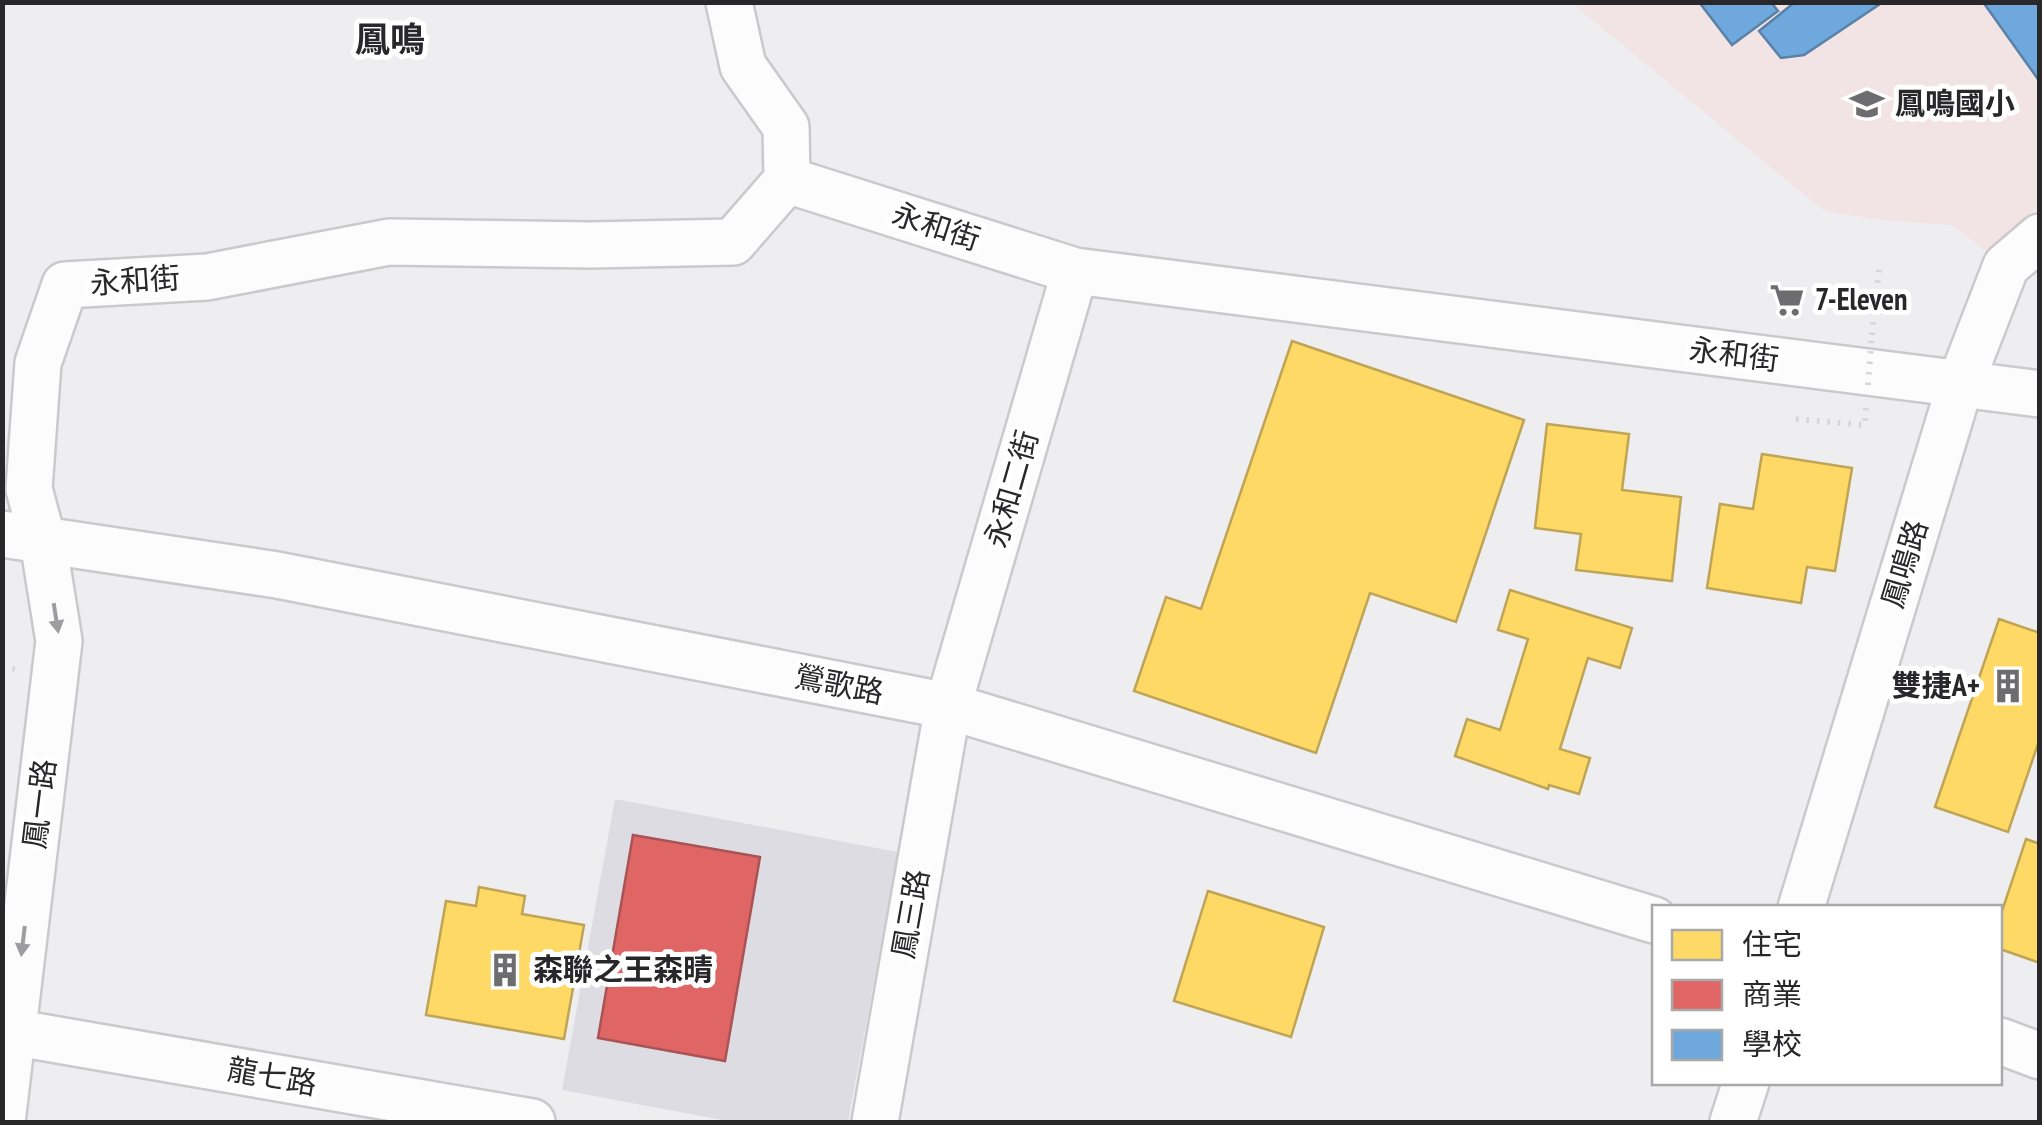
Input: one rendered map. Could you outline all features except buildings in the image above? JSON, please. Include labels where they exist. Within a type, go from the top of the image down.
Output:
[{"type":"street","points":[[729,2],[743,66],[786,127],[787,180]]},
{"type":"street","name":"永和街","points":[[30,489],[38,363],[65,285],[207,276],[390,242],[733,242],[787,180],[1075,272],[2040,394]]},
{"type":"street","name":"鳳鳴路","points":[[1802,905],[1960,382],[2006,266],[2040,236]]},
{"type":"street","name":"永和二街","points":[[948,706],[1075,272]]},
{"type":"street","name":"鳳一路","points":[[2,1122],[60,640],[16,537],[30,489]]},
{"type":"street","name":"鶯歌路","points":[[16,537],[278,575],[948,706],[1652,919]]},
{"type":"street","name":"鳳三路","points":[[875,1122],[948,706]]},
{"type":"street","name":"龍七路","points":[[12,1032],[532,1122]]},
{"type":"street","points":[[2002,1042],[2040,1056]]},
{"type":"street","points":[[1733,1122],[1745,1085]]},
{"type":"path","points":[[1796,419],[1864,425],[1878,269]]},
{"type":"shaded area","name":"鳳鳴國小","points":[[1572,3],[2039,3],[2039,206],[1991,254],[1952,225],[1824,211]]},
{"type":"shaded area","points":[[615,799],[898,852],[848,1122],[733,1122],[562,1090]]},
{"type":"place","name":"鳳鳴國小","points":[[1867,104]]},
{"type":"place","name":"7-Eleven","points":[[1787,300]]},
{"type":"place","name":"雙捷A+","points":[[2008,686]]},
{"type":"place","name":"森聯之王森晴","points":[[505,970]]},
{"type":"district","name":"鳳鳴","points":[[390,40]]}]
